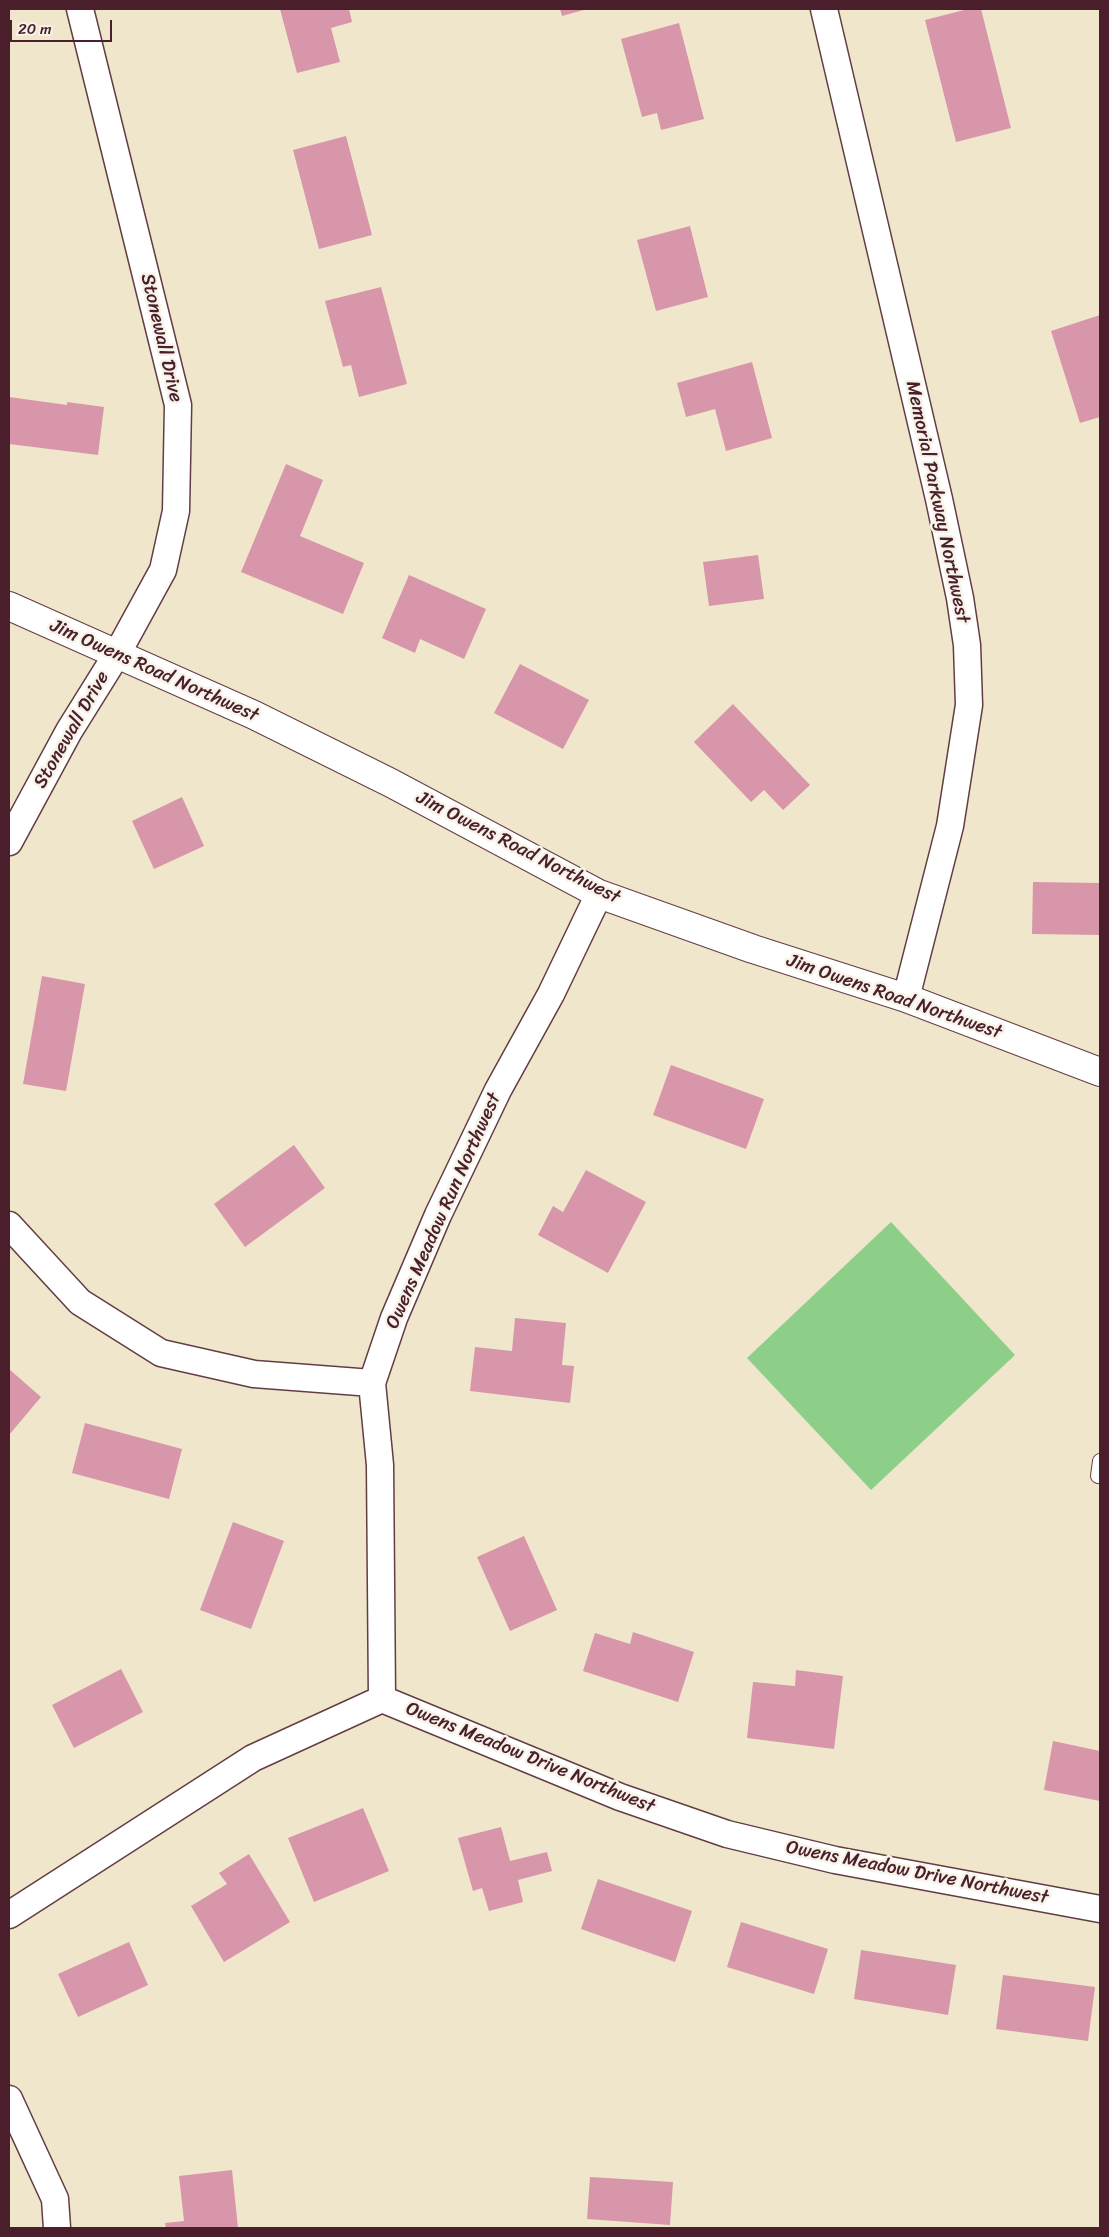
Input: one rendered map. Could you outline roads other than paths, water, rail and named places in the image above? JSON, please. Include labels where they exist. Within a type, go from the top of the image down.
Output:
[{"type":"street","name":"Stonewall Drive","points":[[9,842],[69,731],[117,654],[163,570],[176,511],[178,405],[80,9]]},
{"type":"street","name":"Memorial Parkway Northwest","points":[[824,9],[837,55],[939,499],[960,598],[967,646],[970,705],[950,826],[906,998]]},
{"type":"street","name":"Jim Owens Road Northwest","points":[[9,606],[254,715],[391,783],[599,894],[753,949],[906,998],[1100,1072]]},
{"type":"street","name":"Owens Meadow Run Northwest","points":[[382,1699],[380,1465],[372,1383],[394,1318],[438,1215],[498,1090],[551,994],[599,894]]},
{"type":"street","points":[[9,1225],[80,1302],[162,1353],[254,1374],[372,1383]]},
{"type":"street","name":"Owens Meadow Drive Northwest","points":[[9,1915],[253,1758],[382,1699],[620,1797],[727,1834],[836,1860],[1100,1909]]},
{"type":"street","points":[[9,2099],[55,2199],[57,2228]]},
{"type":"lane","points":[[1098,1476],[1100,1461]]}]
